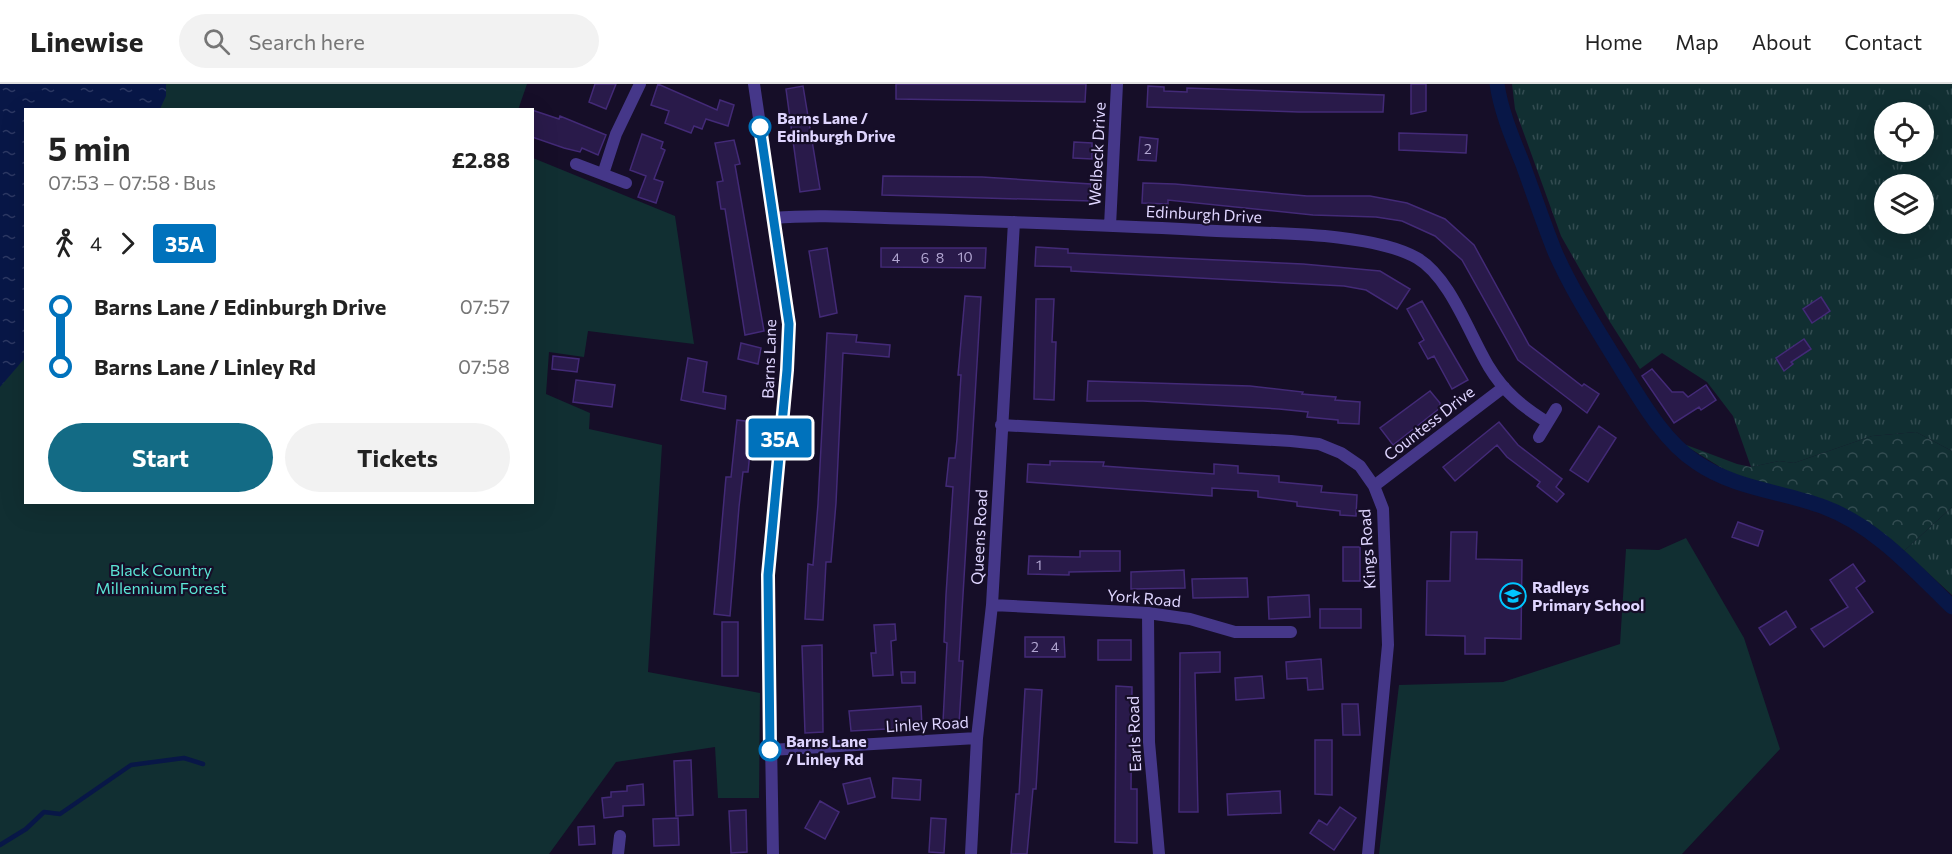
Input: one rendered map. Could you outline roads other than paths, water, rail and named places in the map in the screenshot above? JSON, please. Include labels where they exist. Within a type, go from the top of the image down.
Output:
[{"type":"street","points":[[603,174],[616,134],[640,84]]},
{"type":"street","name":"Barns Lane","points":[[753,84],[787,306],[789,345],[768,575],[773,854]]},
{"type":"street","name":"Welbeck Drive","points":[[1110,226],[1117,84]]},
{"type":"street","points":[[576,164],[626,183]]},
{"type":"street","name":"Edinburgh Drive","points":[[773,218],[1014,222],[1329,237],[1373,242],[1399,249],[1420,260],[1447,290],[1490,369],[1504,387],[1519,405],[1547,422]]},
{"type":"street","name":"Queens Road","points":[[971,854],[978,738],[992,605],[1014,222]]},
{"type":"street","name":"Countess Drive","points":[[1374,486],[1504,387]]},
{"type":"street","points":[[1539,437],[1556,409]]},
{"type":"street","name":"Kings Road","points":[[1001,425],[1319,444],[1341,453],[1360,466],[1374,486],[1383,509],[1388,645],[1368,854]]},
{"type":"street","name":"York Road","points":[[992,605],[1148,613],[1190,619],[1235,632],[1291,632]]},
{"type":"street","name":"Earls Road","points":[[1148,613],[1149,742],[1159,854]]},
{"type":"street","name":"Linley Road","points":[[770,750],[978,738]]},
{"type":"street","points":[[618,854],[620,836]]},
{"type":"water","points":[[0,84],[166,84],[166,96],[160,108],[24,108],[24,359],[0,387]]},
{"type":"waterway","points":[[1497,84],[1507,124],[1562,267],[1622,370],[1664,432],[1684,453],[1711,471],[1742,484],[1824,507],[1860,525],[1893,550],[1952,607]]},
{"type":"waterway","points":[[0,845],[26,829],[44,812],[60,814],[131,765],[184,758],[203,764]]},
{"type":"place","name":"Barns Lane / Edinburgh Drive","points":[[760,127]]},
{"type":"place","name":"Radleys Primary School","points":[[1513,596]]},
{"type":"place","name":"Barns Lane / Linley Rd","points":[[770,750]]},
{"type":"park label","name":"Black Country Millennium Forest","points":[[161,579]]}]
